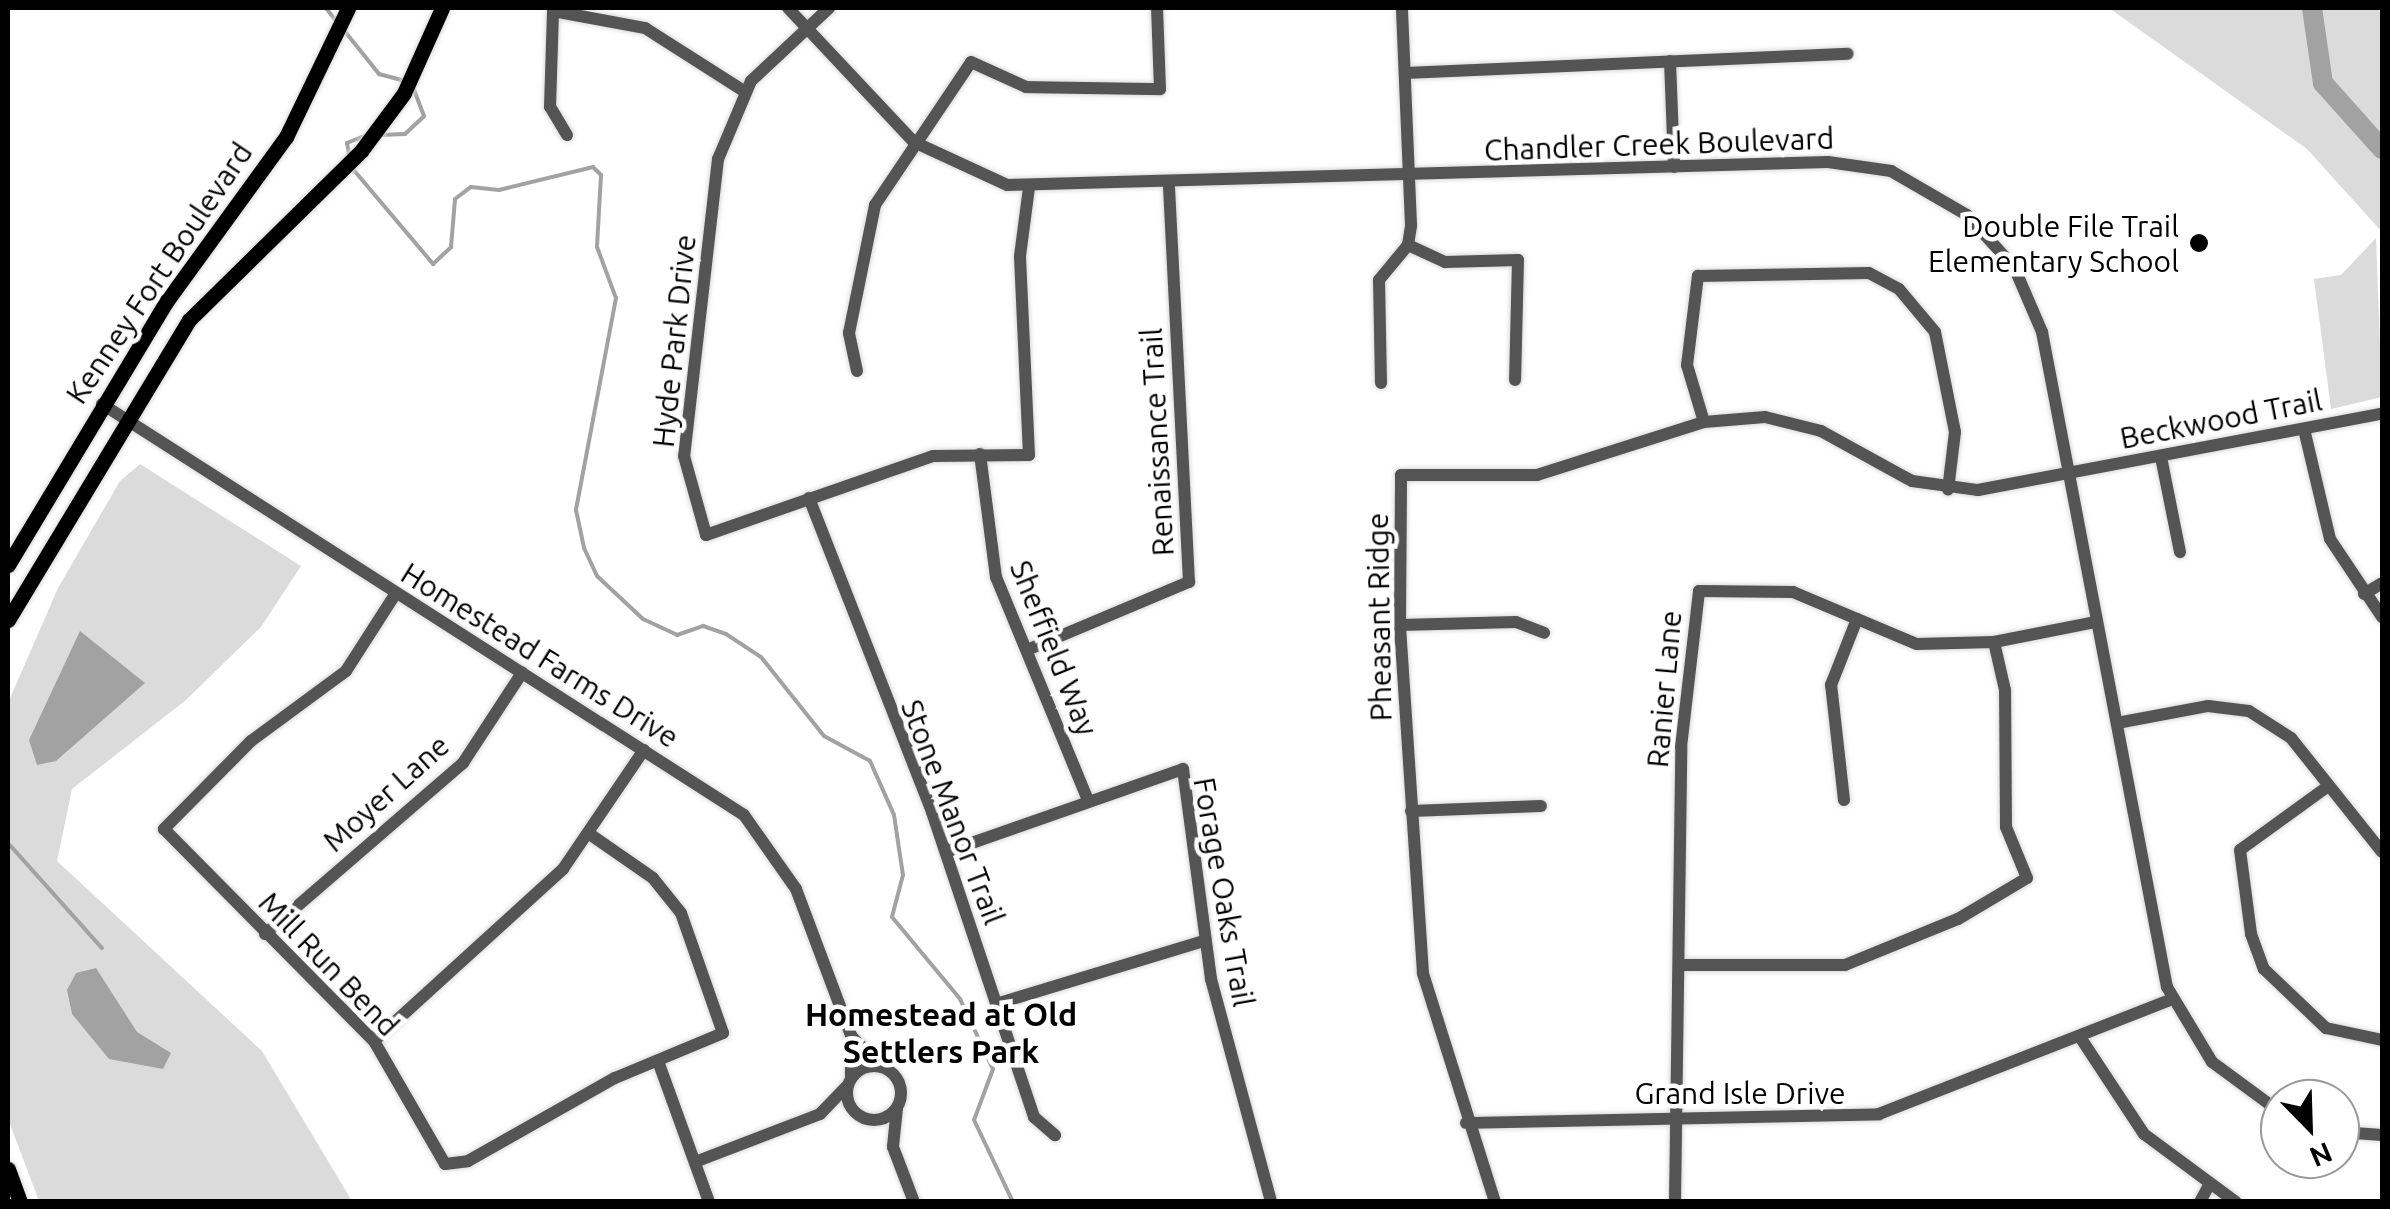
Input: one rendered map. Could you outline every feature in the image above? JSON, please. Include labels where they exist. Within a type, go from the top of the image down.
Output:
[{"type":"main road","name":"Kenney Fort Boulevard","points":[[8,566],[102,404],[286,137],[348,8]]},
{"type":"main road","name":"Kenney Fort Boulevard","points":[[8,620],[125,419],[226,275],[323,191],[385,121],[424,54],[442,8]]},
{"type":"main road","points":[[8,1169],[20,1202]]},
{"type":"street","name":"Chandler Creek Boulevard","points":[[788,8],[914,142],[973,174],[1029,188],[1674,167],[1870,165],[1968,214],[2006,256],[2035,309],[2172,999],[2212,1062],[2260,1097]]},
{"type":"street","name":"Hyde Park Drive","points":[[828,8],[744,91],[718,159],[684,456],[706,535],[889,468],[980,454],[1029,455],[1020,256],[1029,188]]},
{"type":"street","points":[[857,371],[849,334],[858,256],[875,204],[971,62],[1041,89],[1160,89],[1158,8]]},
{"type":"street","points":[[1381,384],[1380,280],[1408,245],[1410,178],[1402,8]]},
{"type":"street","points":[[567,134],[550,107],[553,11],[645,28],[744,91]]},
{"type":"street","points":[[1406,73],[1848,54]]},
{"type":"street","points":[[1670,62],[1674,167]]},
{"type":"street","name":"Renaissance Trail","points":[[1027,650],[1189,582],[1169,184]]},
{"type":"street","points":[[1408,245],[1456,264],[1518,260],[1516,380]]},
{"type":"street","points":[[1704,422],[1687,366],[1698,276],[1869,273],[1900,288],[1934,332],[1955,432],[1948,490],[2070,473]]},
{"type":"street","name":"Homestead Farms Drive","points":[[102,404],[730,804],[776,853],[850,1035],[897,1078],[899,1104],[893,1147]]},
{"type":"street","name":"Beckwood Trail","points":[[2070,473],[2382,414]]},
{"type":"street","name":"Pheasant Ridge","points":[[1495,1202],[1466,1122],[1423,973],[1400,624],[1401,475],[1538,475],[1704,422],[1766,417],[1821,431],[1948,490]]},
{"type":"street","points":[[2304,429],[2330,538],[2382,617]]},
{"type":"street","name":"Sheffield Way","points":[[980,454],[990,557],[1087,798]]},
{"type":"street","points":[[2161,457],[2180,552]]},
{"type":"street","name":"Stone Manor Trail","points":[[809,498],[946,852],[1034,1117],[1055,1135]]},
{"type":"street","points":[[2364,594],[2382,583]]},
{"type":"street","name":"Ranier Lane","points":[[1676,1202],[1681,746],[1699,592],[1793,592],[1917,644],[1994,642],[2096,622]]},
{"type":"street","name":"Mill Run Bend","points":[[396,593],[346,671],[252,741],[164,828],[374,1041],[444,1164],[468,1161],[658,1061],[715,1040],[722,1018],[674,902],[590,835]]},
{"type":"street","points":[[1844,800],[1831,685],[1857,619]]},
{"type":"street","points":[[1400,624],[1458,630],[1516,622],[1544,633]]},
{"type":"street","points":[[1680,965],[1845,965],[1958,920],[2028,878],[2006,826],[2005,690],[1994,642]]},
{"type":"street","name":"Moyer Lane","points":[[265,934],[463,763],[522,672]]},
{"type":"street","points":[[2117,723],[2208,706],[2248,712],[2290,738],[2382,852]]},
{"type":"street","points":[[374,1041],[590,835],[644,750]]},
{"type":"street","name":"Forage Oaks Trail","points":[[946,852],[1087,798],[1183,769],[1204,941],[1270,1202]]},
{"type":"street","points":[[2327,787],[2240,850],[2248,918],[2264,969],[2283,992],[2326,1028],[2382,1040]]},
{"type":"street","points":[[1412,811],[1541,806]]},
{"type":"street","points":[[996,1004],[1204,941]]},
{"type":"street","name":"Grand Isle Drive","points":[[1466,1122],[1879,1114],[2172,999]]},
{"type":"street","name":"Homestead Farms Drive","points":[[850,1035],[849,1082],[863,1118],[893,1147],[914,1202]]},
{"type":"street","points":[[2080,1036],[2135,1122],[2208,1187],[2236,1202]]},
{"type":"street","points":[[658,1061],[710,1202]]},
{"type":"street","points":[[820,1114],[849,1082],[882,1067]]},
{"type":"street","points":[[695,1162],[820,1114],[863,1118],[899,1104]]},
{"type":"street","points":[[2200,1202],[2208,1187]]},
{"type":"shaded area","points":[[2109,8],[2382,8],[2382,232],[2307,149]]},
{"type":"shaded area","points":[[2376,238],[2382,397],[2331,409],[2314,279],[2341,275]]},
{"type":"shaded area","points":[[140,464],[301,566],[261,627],[186,700],[72,789],[57,861],[262,1051],[352,1201],[39,1201],[8,1119],[8,703],[58,588],[120,481]]},
{"type":"shaded area","points":[[80,631],[145,683],[56,761],[37,765],[29,740]]},
{"type":"shaded area","points":[[96,968],[137,1032],[171,1053],[163,1069],[109,1059],[72,1014],[67,990],[76,973]]},
{"type":"waterway","points":[[326,8],[337,22]]},
{"type":"waterway","points":[[2312,8],[2323,83],[2382,149]]},
{"type":"waterway","points":[[343,29],[379,74],[406,81]]},
{"type":"waterway","points":[[379,135],[405,134],[424,116],[413,87]]},
{"type":"waterway","points":[[349,154],[347,143],[364,136]]},
{"type":"waterway","points":[[352,168],[433,264],[451,247],[455,199],[471,187],[499,190],[593,167],[601,175],[597,247],[616,298],[576,510],[584,548],[597,576],[643,619],[677,635],[703,626],[726,634],[761,657],[824,736],[870,761],[894,815],[903,875],[892,917],[960,999],[993,1069],[974,1120],[1013,1202]]},
{"type":"waterway","points":[[8,843],[102,948]]},
{"type":"place","name":"Double File Trail Elementary School","points":[[2199,243]]},
{"type":"district","name":"Homestead at Old Settlers Park","points":[[941,1034]]}]
